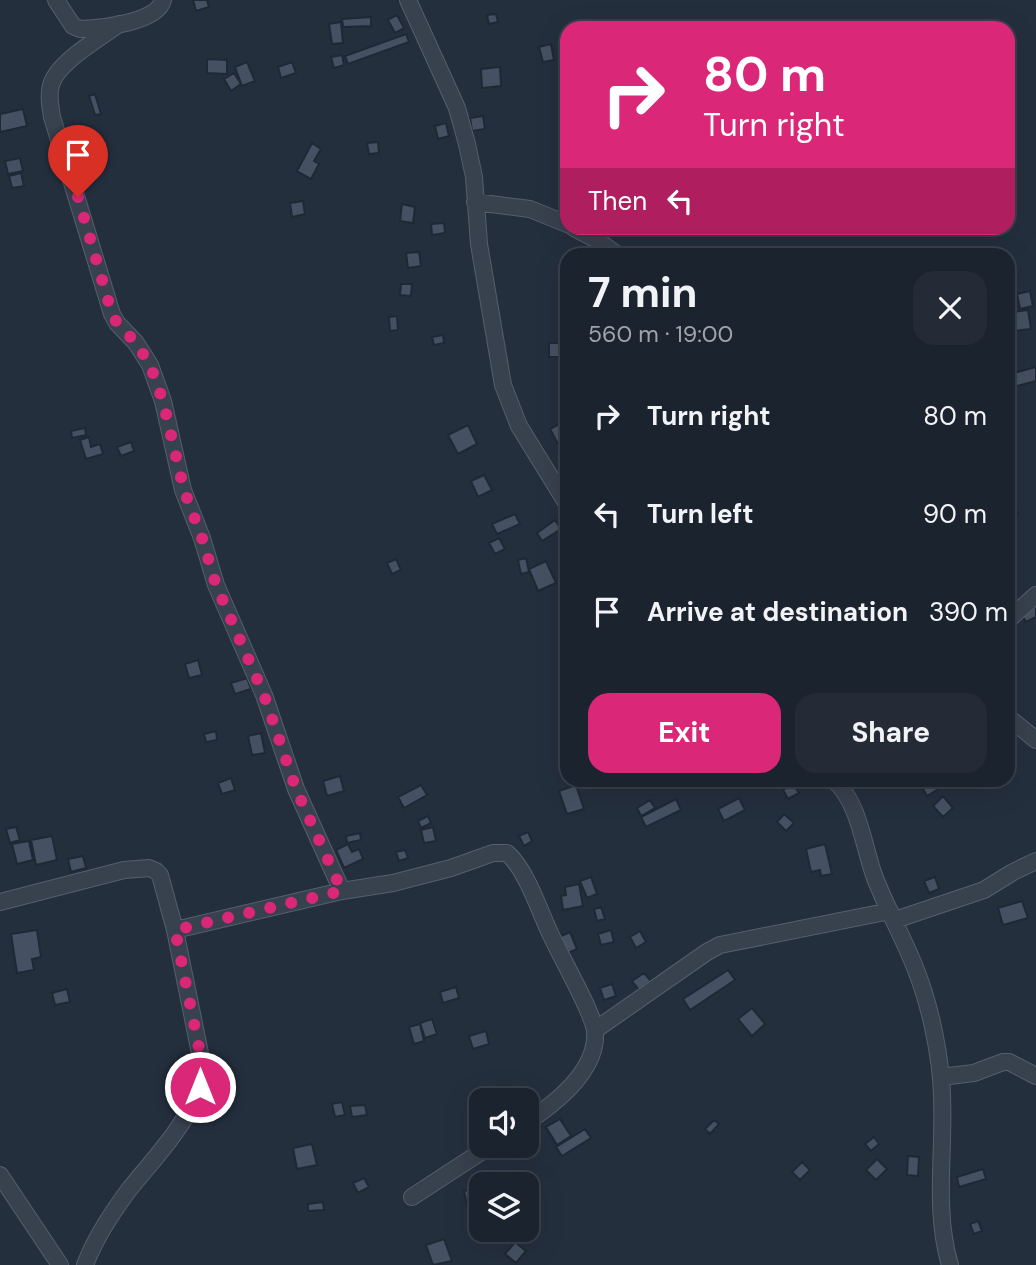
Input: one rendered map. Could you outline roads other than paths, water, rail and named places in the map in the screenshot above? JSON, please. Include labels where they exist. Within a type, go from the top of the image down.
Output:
[{"type":"street","points":[[56,0],[73,26],[80,29],[143,19],[157,12],[163,0]]},
{"type":"street","points":[[408,0],[457,108],[472,166],[483,270],[503,385],[519,426],[560,493]]},
{"type":"street","points":[[119,24],[65,64],[53,79],[49,96],[52,117],[112,314],[150,365],[163,401],[184,490],[216,585],[264,695],[296,789],[342,891]]},
{"type":"street","points":[[475,202],[530,209],[560,221]]},
{"type":"street","points":[[587,235],[608,248]]},
{"type":"street","points":[[1015,614],[1036,596]]},
{"type":"street","points":[[1015,722],[1036,740]]},
{"type":"street","points":[[839,787],[852,805],[874,876],[918,973],[930,1017],[941,1077],[944,1119],[941,1214],[950,1265]]},
{"type":"street","points":[[175,930],[342,891],[393,883],[451,868],[494,853],[508,853],[514,858],[526,882],[595,1030],[587,1062],[574,1084],[539,1112]]},
{"type":"street","points":[[595,1030],[720,945],[892,916],[984,890],[1036,861]]},
{"type":"street","points":[[0,902],[124,870],[149,868],[160,875],[175,930],[203,1068],[200,1087],[169,1142],[103,1225],[85,1265]]},
{"type":"street","points":[[941,1077],[974,1073],[1003,1062],[1009,1062],[1036,1076]]},
{"type":"street","points":[[412,1198],[472,1158]]},
{"type":"street","points":[[0,1175],[60,1265]]}]
